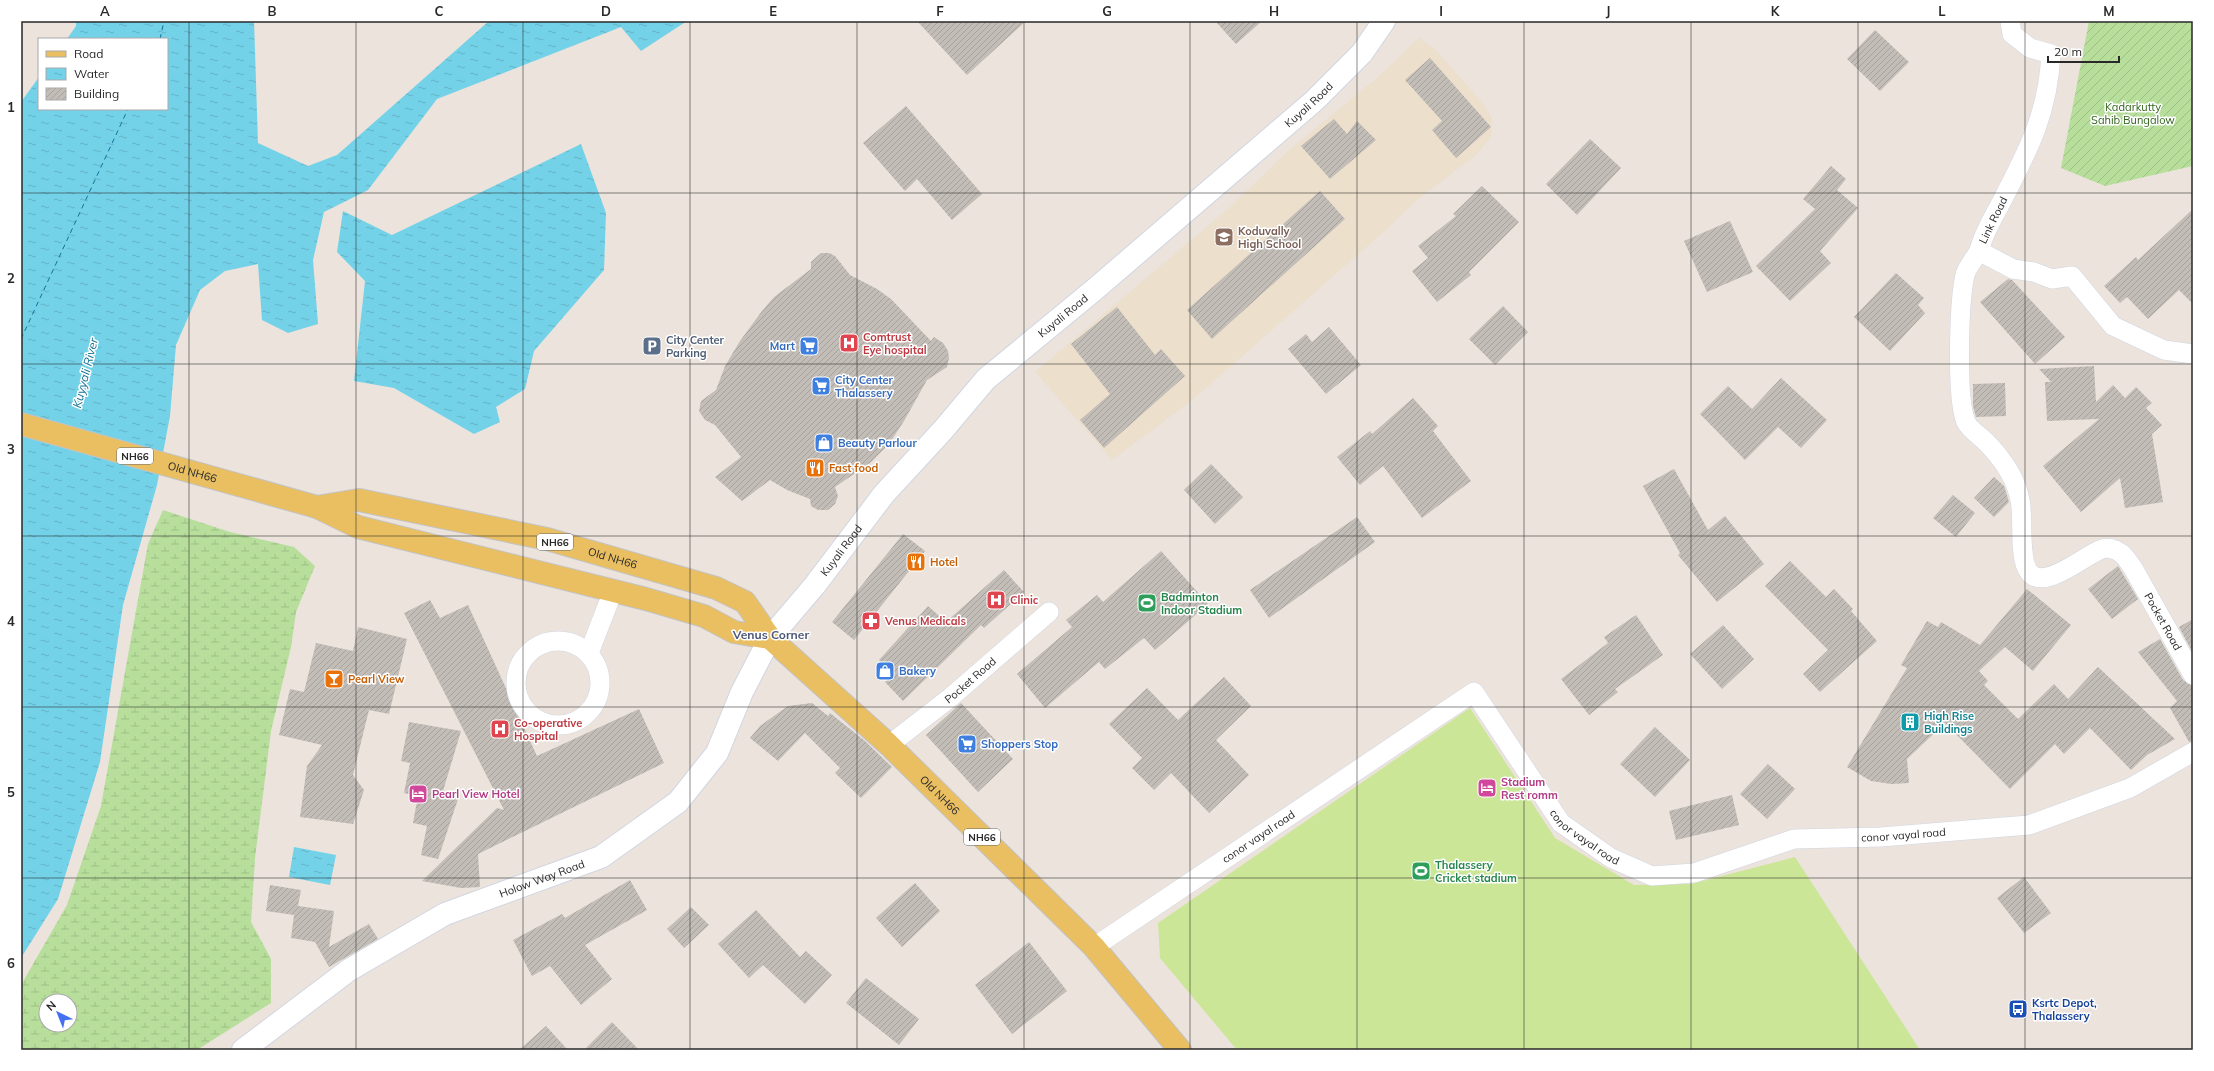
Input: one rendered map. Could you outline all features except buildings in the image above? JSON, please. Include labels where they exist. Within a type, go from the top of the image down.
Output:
[{"type":"main road","name":"Kuyali Road","points":[[770,638],[815,585],[884,494],[943,430],[986,380],[1094,290],[1314,101],[1362,53],[1381,29],[1384,21]]},
{"type":"main road","name":"Old NH66","points":[[21,424],[317,507],[358,527],[613,591],[704,616],[734,632],[770,638]]},
{"type":"main road","name":"Old NH66","points":[[317,507],[359,500],[547,539],[631,562],[716,588],[745,602],[770,638],[889,745],[1094,947],[1180,1050]]},
{"type":"main road","name":"Holow Way Road","points":[[243,1050],[349,970],[445,914],[601,857],[678,802],[717,753],[742,692],[770,638]]},
{"type":"street","name":"Link Road","points":[[2010,21],[2012,34],[2030,48],[2051,54],[2050,77],[2044,110],[2033,140],[1991,220],[1979,251],[2013,269],[2034,272],[2052,279],[2072,276],[2114,326],[2164,350],[2193,354]]},
{"type":"street","name":"Pocket Road","points":[[1979,251],[1966,274],[1960,321],[1960,388],[1966,423],[1991,447],[2008,468],[2020,500],[2025,563],[2029,572],[2038,577],[2058,574],[2102,549],[2112,549],[2121,552],[2133,568],[2193,674]]},
{"type":"street","points":[[589,653],[613,591]]},
{"type":"street","name":"Pocket Road","points":[[889,745],[951,697],[1049,612]]},
{"type":"street","points":[[548,641],[563,641],[577,645],[589,653],[596,664],[600,677],[600,692],[595,705],[586,715],[574,723],[561,726],[547,724],[534,719],[524,710],[517,698],[515,683],[518,669],[524,656],[535,647],[548,641]]},
{"type":"street","name":"conor vayal road","points":[[1094,947],[1474,692],[1561,823],[1610,858],[1652,876],[1694,873],[1794,839],[1881,837],[2029,825],[2130,788],[2193,752]]},
{"type":"shaded area","points":[[1419,38],[1436,50],[1486,107],[1492,119],[1491,137],[1476,155],[1417,200],[1387,229],[1190,402],[1112,460],[1035,372],[1229,208],[1288,151],[1378,77]]},
{"type":"green space","name":"Kadarkutty Sahib Bungalow","points":[[2089,21],[2193,21],[2193,166],[2105,186],[2061,168]]},
{"type":"green space","points":[[163,510],[230,532],[294,547],[315,566],[296,612],[291,647],[271,731],[255,858],[251,922],[271,959],[271,1003],[197,1050],[21,1050],[21,985],[67,905],[101,806],[148,544]]},
{"type":"green space","name":"Thalassery Cricket stadium","points":[[1470,708],[1555,838],[1634,885],[1691,884],[1795,857],[1920,1050],[1237,1050],[1160,958],[1158,923]]},
{"type":"water","name":"Kuyyali River","points":[[76,21],[254,21],[258,143],[308,166],[337,155],[489,21],[687,21],[641,51],[621,27],[437,99],[368,190],[324,212],[313,260],[318,324],[288,333],[262,320],[258,264],[225,271],[200,290],[176,345],[170,416],[157,485],[123,605],[100,762],[58,899],[21,958],[21,102],[38,78],[38,110],[168,110],[168,38],[68,38],[76,26]]},
{"type":"water","points":[[581,144],[606,213],[604,270],[534,351],[525,389],[496,407],[500,422],[474,434],[394,388],[354,381],[365,281],[337,252],[343,211],[392,235]]},
{"type":"water","points":[[294,847],[336,855],[330,885],[289,877]]},
{"type":"ferry route","points":[[160,38],[164,21]]},
{"type":"ferry route","points":[[21,339],[128,110]]},
{"type":"place","name":"Koduvally High School","points":[[1224,237]]},
{"type":"place","name":"Comtrust Eye hospital","points":[[849,343]]},
{"type":"place","name":"City Center Parking","points":[[652,346]]},
{"type":"place","name":"Mart","points":[[809,346]]},
{"type":"place","name":"City Center Thalassery","points":[[821,386]]},
{"type":"place","name":"Beauty Parlour","points":[[824,443]]},
{"type":"place","name":"Fast food","points":[[815,468]]},
{"type":"place","name":"Hotel","points":[[916,562]]},
{"type":"place","name":"Clinic","points":[[996,600]]},
{"type":"place","name":"Badminton Indoor Stadium","points":[[1147,603]]},
{"type":"place","name":"Venus Medicals","points":[[871,621]]},
{"type":"place","name":"Bakery","points":[[885,671]]},
{"type":"place","name":"Pearl View","points":[[334,679]]},
{"type":"place","name":"High Rise Buildings","points":[[1910,722]]},
{"type":"place","name":"Co-operative Hospital","points":[[500,729]]},
{"type":"place","name":"Shoppers Stop","points":[[967,744]]},
{"type":"place","name":"Stadium Rest romm","points":[[1487,788]]},
{"type":"place","name":"Pearl View Hotel","points":[[418,794]]},
{"type":"place","name":"Thalassery Cricket stadium","points":[[1421,871]]},
{"type":"place","name":"Ksrtc Depot, Thalassery","points":[[2018,1009]]},
{"type":"district","name":"Venus Corner","points":[[771,634]]}]
